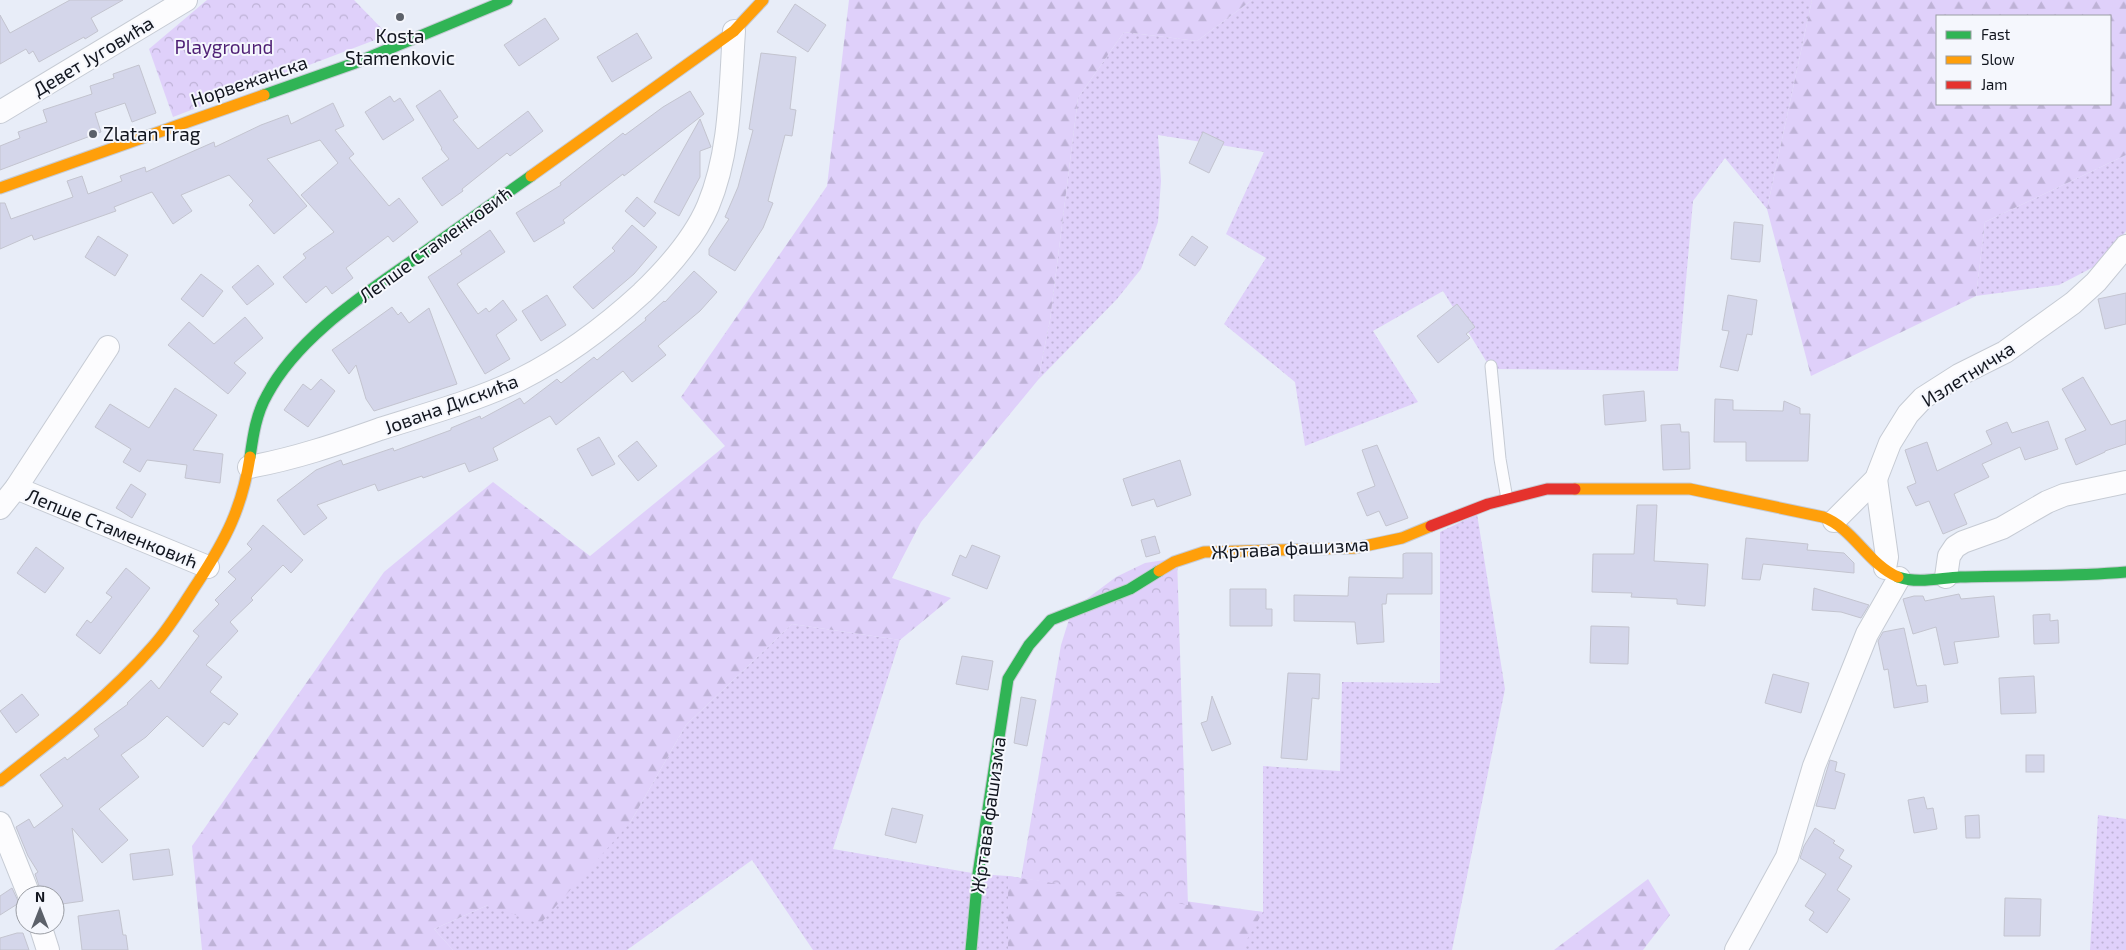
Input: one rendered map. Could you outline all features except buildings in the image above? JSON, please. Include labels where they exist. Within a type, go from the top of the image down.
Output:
[{"type":"street","name":"Девет Југовића","points":[[0,112],[186,0]]},
{"type":"street","name":"Норвежанска","points":[[0,188],[355,63],[507,0]]},
{"type":"street","name":"Лепше Стаменковић","points":[[0,781],[60,736],[156,643],[208,567],[235,518],[250,467],[260,409],[271,390],[323,329],[357,300],[734,31],[763,0]]},
{"type":"street","name":"Јована Дискића","points":[[250,467],[270,464],[485,394],[519,380],[557,360],[614,319],[659,276],[678,254],[707,208],[715,186],[727,129],[734,31]]},
{"type":"street","name":"Излетничка","points":[[1834,521],[1876,479],[1890,443],[1908,414],[1923,398],[1959,375],[2005,352],[2073,303],[2096,282],[2126,246]]},
{"type":"street","points":[[0,508],[16,488],[108,347]]},
{"type":"street","points":[[1736,950],[1787,857],[1814,766],[1892,573],[1887,557],[1876,479]]},
{"type":"street","points":[[1946,578],[1949,556],[1955,547],[1963,542],[2002,528],[2047,502],[2064,495],[2126,482]]},
{"type":"street","name":"Лепше Стаменковић","points":[[16,488],[208,567]]},
{"type":"street","name":"Жртава фашизма","points":[[971,950],[978,874],[1008,679],[1029,645],[1051,620],[1130,588],[1174,562],[1204,552],[1355,548],[1402,538],[1488,504],[1547,489],[1690,489],[1823,517],[1834,521],[1892,573]]},
{"type":"street","points":[[1892,573],[1915,580],[2096,575],[2126,572]]},
{"type":"street","points":[[0,823],[26,885]]},
{"type":"street","points":[[43,935],[48,950]]},
{"type":"lane","points":[[1491,366],[1500,459],[1507,499]]},
{"type":"green space","name":"Playground","points":[[207,0],[354,0],[388,35],[173,117],[149,49]]},
{"type":"green space","points":[[849,0],[1252,0],[1197,41],[1124,32],[1078,98],[1050,320],[1038,380],[921,522],[892,578],[951,598],[900,640],[792,624],[686,725],[630,823],[540,924],[488,905],[434,929],[453,950],[202,950],[192,846],[384,572],[493,482],[590,556],[725,446],[681,397],[827,186]]},
{"type":"green space","points":[[1252,0],[1812,0],[1767,209],[1725,158],[1693,201],[1678,371],[1491,369],[1443,291],[1373,331],[1418,402],[1305,446],[1295,382],[1224,324],[1266,258],[1226,234],[1264,152],[1158,135],[1161,181],[1158,222],[1141,269],[1117,299],[1038,380],[1050,320],[1078,98],[1124,32],[1197,41]]},
{"type":"green space","points":[[1812,0],[2126,0],[2126,155],[1985,222],[1976,296],[1811,376],[1767,209]]},
{"type":"green space","points":[[2126,155],[2126,231],[2107,260],[2059,285],[1976,296],[1985,222]]},
{"type":"green space","points":[[1477,514],[1505,689],[1452,950],[813,950],[752,860],[627,950],[453,950],[434,929],[488,905],[630,823],[686,725],[792,624],[900,640],[833,849],[978,874],[1008,876],[1188,905],[1263,912],[1263,766],[1340,771],[1342,682],[1440,683],[1440,532]]},
{"type":"green space","points":[[1177,558],[1188,905],[1021,878],[1061,645],[1072,610],[1116,577],[1145,563]]},
{"type":"green space","points":[[2098,815],[2126,819],[2126,950],[2090,950]]},
{"type":"green space","points":[[1008,876],[1263,912],[1241,950],[1008,950]]},
{"type":"green space","points":[[1648,879],[1670,915],[1643,950],[1554,950]]},
{"type":"traffic: fast","points":[[264,95],[355,63],[507,0]]},
{"type":"traffic: fast","points":[[250,457],[254,433],[263,402],[280,374],[295,355],[332,320],[373,288],[531,176]]},
{"type":"traffic: fast","points":[[971,950],[978,874],[1008,679],[1029,645],[1051,620],[1130,589],[1159,571]]},
{"type":"traffic: fast","points":[[1898,577],[1921,580],[2126,572]]},
{"type":"traffic: slow","points":[[531,176],[734,31],[763,0]]},
{"type":"traffic: slow","points":[[0,188],[264,95]]},
{"type":"traffic: slow","points":[[0,781],[100,700],[137,664],[166,630],[225,537],[237,508],[247,475],[250,457]]},
{"type":"traffic: slow","points":[[1575,489],[1690,489],[1823,517],[1843,529],[1878,564],[1898,577]]},
{"type":"traffic: slow","points":[[1159,571],[1174,562],[1204,552],[1355,548],[1402,538],[1431,526]]},
{"type":"traffic: jam","points":[[1431,526],[1488,504],[1547,489],[1575,489]]},
{"type":"place","name":"Kosta Stamenkovic","points":[[400,17]]},
{"type":"place","name":"Zlatan Trag","points":[[93,134]]}]
